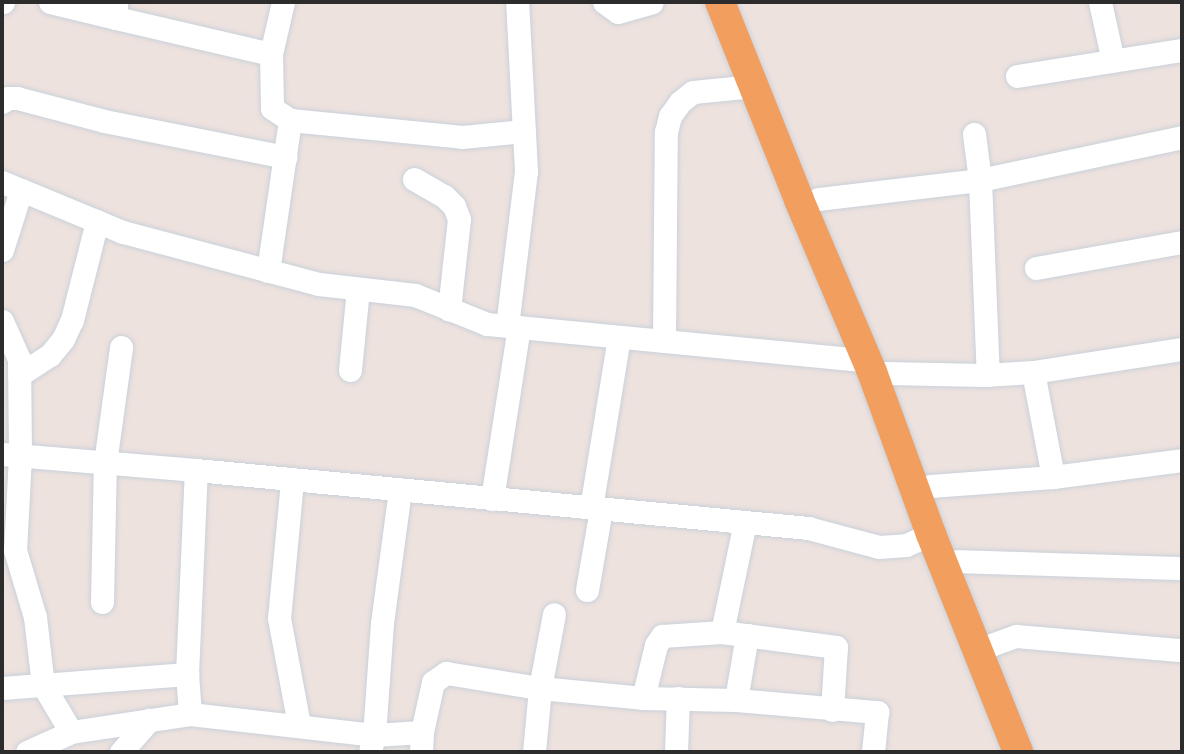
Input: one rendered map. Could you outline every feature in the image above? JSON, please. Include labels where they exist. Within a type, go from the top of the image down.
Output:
[{"type":"main road","points":[[720,2],[754,86],[930,486],[1034,752]]},
{"type":"main road","points":[[741,2],[818,199],[877,367],[931,534],[1018,752]]},
{"type":"street","points":[[50,2],[116,10],[271,54]]},
{"type":"street","points":[[283,2],[271,54],[272,108],[290,120],[461,137],[524,131]]},
{"type":"street","points":[[492,499],[513,327],[526,171],[517,2]]},
{"type":"street","points":[[604,2],[618,12],[652,2]]},
{"type":"street","points":[[1100,2],[1113,61]]},
{"type":"street","points":[[1017,76],[1182,50]]},
{"type":"street","points":[[664,341],[667,132],[670,117],[680,102],[693,92],[754,86]]},
{"type":"street","points":[[2,102],[8,98],[17,98],[104,121],[285,157]]},
{"type":"street","points":[[268,271],[290,120]]},
{"type":"street","points":[[974,134],[980,180],[988,375]]},
{"type":"street","points":[[818,199],[980,180],[1182,137]]},
{"type":"street","points":[[414,179],[444,195],[454,206],[459,219],[449,309]]},
{"type":"street","points":[[2,250],[11,186],[123,232],[319,284],[415,295],[487,324],[664,341],[877,367],[988,375],[1033,372],[1182,349]]},
{"type":"street","points":[[19,375],[50,355],[63,339],[72,320],[97,221]]},
{"type":"street","points":[[1036,268],[1182,242]]},
{"type":"street","points":[[349,369],[358,289]]},
{"type":"street","points":[[2,321],[19,359],[11,455],[15,550],[35,617],[43,685],[71,732]]},
{"type":"street","points":[[587,590],[619,337]]},
{"type":"street","points":[[102,602],[105,463],[121,347]]},
{"type":"street","points":[[1033,372],[1053,477]]},
{"type":"street","points":[[11,455],[808,528],[878,547],[906,545],[931,534]]},
{"type":"street","points":[[930,486],[1053,477],[1182,460]]},
{"type":"street","points":[[190,714],[187,674],[197,470]]},
{"type":"street","points":[[292,481],[279,618],[299,725]]},
{"type":"street","points":[[372,744],[382,622],[400,490]]},
{"type":"street","points":[[722,632],[745,522]]},
{"type":"street","points":[[958,561],[1182,568]]},
{"type":"street","points":[[534,752],[540,688],[554,614]]},
{"type":"street","points":[[643,698],[656,645],[662,636],[722,632],[836,647],[832,710]]},
{"type":"street","points":[[736,700],[747,635]]},
{"type":"street","points":[[991,645],[1016,636],[1178,650]]},
{"type":"street","points":[[27,752],[71,732],[190,714],[299,725],[372,744],[422,742],[433,682],[446,673],[540,688],[643,698],[736,700],[877,712],[873,752]]},
{"type":"street","points":[[2,688],[187,674]]},
{"type":"street","points":[[676,752],[678,698]]},
{"type":"street","points":[[121,752],[149,720]]}]
